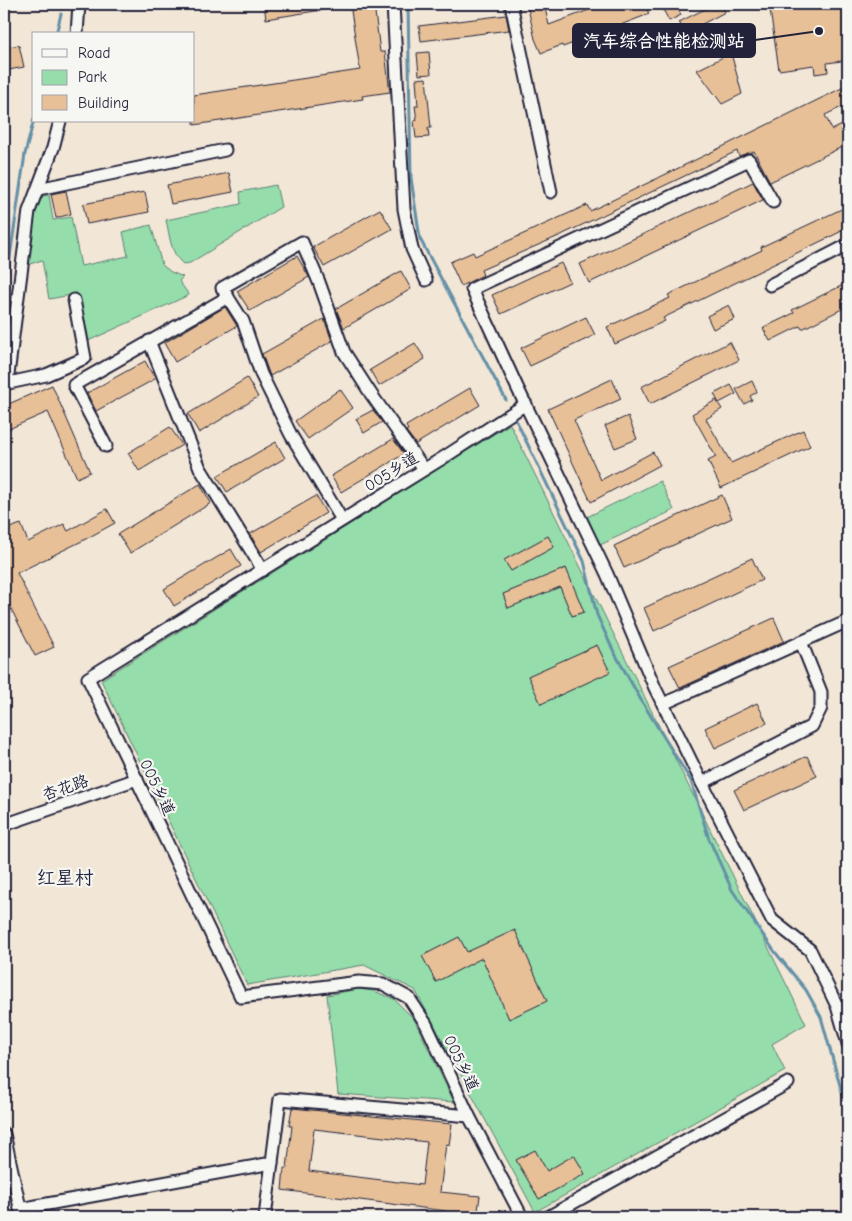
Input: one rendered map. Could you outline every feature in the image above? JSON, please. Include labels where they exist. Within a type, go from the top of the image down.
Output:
[{"type":"street","points":[[77,32],[79,4]]},
{"type":"street","points":[[393,4],[404,209],[412,249],[426,280]]},
{"type":"street","points":[[511,4],[552,192]]},
{"type":"street","points":[[4,380],[8,375],[29,211],[53,148],[60,122]]},
{"type":"street","points":[[38,189],[225,150]]},
{"type":"street","points":[[773,202],[749,160],[472,289],[607,574],[663,704],[702,783],[772,920],[810,950],[837,1006],[848,1044]]},
{"type":"street","points":[[342,520],[292,435],[261,374],[243,321],[222,288],[302,242],[319,282],[344,352],[424,469]]},
{"type":"street","points":[[770,285],[848,245]]},
{"type":"street","points":[[106,446],[74,385],[228,297]]},
{"type":"street","points":[[4,384],[46,375],[85,358],[74,300]]},
{"type":"street","points":[[149,341],[200,468],[263,570]]},
{"type":"street","name":"005乡道","points":[[522,1217],[470,1116],[426,1024],[409,998],[383,984],[359,982],[241,997],[88,678],[526,404]]},
{"type":"street","points":[[663,704],[848,621]]},
{"type":"street","points":[[702,783],[812,726],[821,708],[821,692],[801,642]]},
{"type":"street","name":"杏花路","points":[[4,825],[136,779]]},
{"type":"street","points":[[548,1217],[788,1083]]},
{"type":"street","points":[[265,1217],[280,1099],[470,1116]]},
{"type":"street","points":[[4,1134],[21,1213],[272,1163]]},
{"type":"green space","points":[[276,185],[281,207],[190,263],[183,264],[175,255],[166,220],[241,204],[240,192]]},
{"type":"green space","points":[[49,195],[53,220],[71,217],[81,266],[128,256],[123,232],[151,225],[162,265],[171,272],[183,277],[179,281],[189,295],[86,342],[77,294],[49,299],[42,260],[27,265],[34,211],[43,196]]},
{"type":"green space","points":[[510,424],[806,1024],[772,1044],[785,1071],[535,1212],[415,990],[364,965],[247,985],[101,680]]},
{"type":"green space","points":[[660,481],[674,510],[600,545],[587,517]]},
{"type":"green space","points":[[358,989],[374,991],[394,999],[414,1019],[454,1102],[338,1094],[327,995]]},
{"type":"building","points":[[264,4],[334,4],[334,8],[266,19]]},
{"type":"building","points":[[350,4],[374,4],[380,52],[385,52],[390,92],[362,96],[363,99],[194,125],[195,95],[360,70]]},
{"type":"building","points":[[527,4],[544,4],[549,25],[605,4],[645,4],[649,14],[563,47],[562,45],[541,53],[535,39]]},
{"type":"building","points":[[676,4],[681,15],[669,21],[662,7]]},
{"type":"building","points":[[715,4],[721,4],[725,12],[685,33],[679,22]]},
{"type":"building","points":[[772,4],[848,4],[848,60],[827,63],[828,72],[815,74],[814,65],[779,70],[770,10],[773,9]]},
{"type":"building","points":[[506,15],[509,30],[421,41],[419,26]]},
{"type":"building","points":[[19,45],[24,67],[4,71],[4,48]]},
{"type":"building","points":[[429,52],[431,74],[419,75],[417,53]]},
{"type":"building","points":[[731,53],[742,94],[722,104],[697,70]]},
{"type":"building","points":[[426,78],[431,128],[428,128],[429,137],[416,138],[414,121],[417,120],[415,106],[418,106],[416,79]]},
{"type":"building","points":[[848,85],[848,104],[825,115],[832,130],[848,122],[848,144],[770,182],[754,151],[739,156],[737,151],[559,236],[481,270],[483,275],[461,286],[450,262],[473,252],[475,256],[587,205],[590,211]]},
{"type":"building","points":[[229,173],[233,192],[171,204],[167,185]]},
{"type":"building","points":[[753,182],[763,200],[589,283],[580,264]]},
{"type":"building","points":[[66,191],[71,214],[56,218],[51,194]]},
{"type":"building","points":[[145,192],[149,212],[87,224],[83,204]]},
{"type":"building","points":[[848,206],[848,226],[840,232],[663,318],[665,321],[615,344],[607,327],[670,298],[668,295],[762,250],[761,247]]},
{"type":"building","points":[[380,209],[392,229],[324,267],[313,247]]},
{"type":"building","points":[[297,256],[309,277],[250,311],[237,291]]},
{"type":"building","points":[[561,263],[570,282],[501,314],[492,295]]},
{"type":"building","points":[[401,271],[411,289],[344,328],[336,309]]},
{"type":"building","points":[[845,284],[848,290],[848,306],[802,329],[800,326],[770,341],[763,328],[794,313],[792,310]]},
{"type":"building","points":[[729,305],[735,319],[713,329],[707,316]]},
{"type":"building","points":[[225,307],[237,326],[175,362],[164,343]]},
{"type":"building","points":[[586,317],[595,335],[530,366],[521,348]]},
{"type":"building","points":[[324,319],[332,341],[270,376],[262,354]]},
{"type":"building","points":[[730,342],[739,360],[650,404],[641,387]]},
{"type":"building","points":[[415,343],[425,359],[379,386],[370,370]]},
{"type":"building","points":[[145,361],[155,379],[96,411],[87,393]]},
{"type":"building","points":[[247,378],[258,397],[199,433],[188,414]]},
{"type":"building","points":[[612,379],[621,399],[574,420],[601,480],[653,452],[660,465],[591,502],[548,409]]},
{"type":"building","points":[[752,381],[757,392],[750,396],[752,400],[744,404],[736,389]]},
{"type":"building","points":[[52,385],[90,472],[77,478],[48,412],[4,431],[4,406]]},
{"type":"building","points":[[731,385],[736,394],[719,403],[714,394]]},
{"type":"building","points":[[470,388],[480,405],[416,444],[406,431],[408,430],[406,426]]},
{"type":"building","points":[[340,389],[353,408],[308,439],[295,421]]},
{"type":"building","points":[[716,400],[722,409],[706,419],[731,463],[803,430],[810,446],[721,488],[708,461],[716,457],[692,414]]},
{"type":"building","points":[[373,410],[382,422],[364,433],[356,419]]},
{"type":"building","points":[[628,416],[637,439],[615,448],[605,426]]},
{"type":"building","points":[[170,427],[182,445],[139,471],[128,453]]},
{"type":"building","points":[[393,439],[404,454],[341,492],[331,476]]},
{"type":"building","points":[[276,442],[285,458],[227,492],[217,476]]},
{"type":"building","points":[[200,484],[211,503],[130,553],[118,534]]},
{"type":"building","points":[[722,495],[732,518],[624,568],[614,546]]},
{"type":"building","points":[[316,496],[326,513],[261,552],[250,534]]},
{"type":"building","points":[[107,509],[115,523],[17,573],[54,647],[35,656],[4,595],[4,530],[21,524],[28,542],[64,524],[68,531]]},
{"type":"building","points":[[548,536],[554,547],[511,571],[504,560]]},
{"type":"building","points":[[231,549],[241,566],[174,606],[164,589]]},
{"type":"building","points":[[752,558],[762,580],[654,631],[644,608]]},
{"type":"building","points":[[566,568],[584,612],[572,616],[560,587],[508,608],[503,594]]},
{"type":"building","points":[[774,618],[784,641],[680,688],[669,666]]},
{"type":"building","points":[[597,645],[610,672],[541,704],[528,676]]},
{"type":"building","points":[[757,703],[767,723],[715,748],[705,728]]},
{"type":"building","points":[[807,756],[817,776],[744,810],[734,790]]},
{"type":"building","points":[[515,930],[547,1001],[509,1019],[482,958],[436,982],[422,956],[459,937],[467,952]]},
{"type":"building","points":[[292,1108],[452,1124],[449,1145],[446,1144],[440,1192],[480,1196],[477,1217],[446,1214],[446,1211],[282,1190],[284,1168],[287,1168],[292,1126],[289,1126]],"holes":[[[314,1129],[427,1142],[422,1185],[309,1171]]]},
{"type":"building","points":[[535,1150],[547,1171],[574,1155],[585,1174],[539,1199],[516,1160]]},
{"type":"waterway","points":[[408,4],[411,178],[420,239],[506,400]]},
{"type":"waterway","points":[[56,32],[61,14]]},
{"type":"waterway","points":[[4,298],[25,154],[33,122]]},
{"type":"waterway","points":[[514,416],[584,561],[597,615],[613,650],[641,700],[691,781],[709,839],[732,890],[775,952],[806,990],[821,1017],[848,1114]]},
{"type":"place","name":"汽车综合性能检测站","points":[[819,31]]},
{"type":"district","name":"红星村","points":[[65,877]]}]
